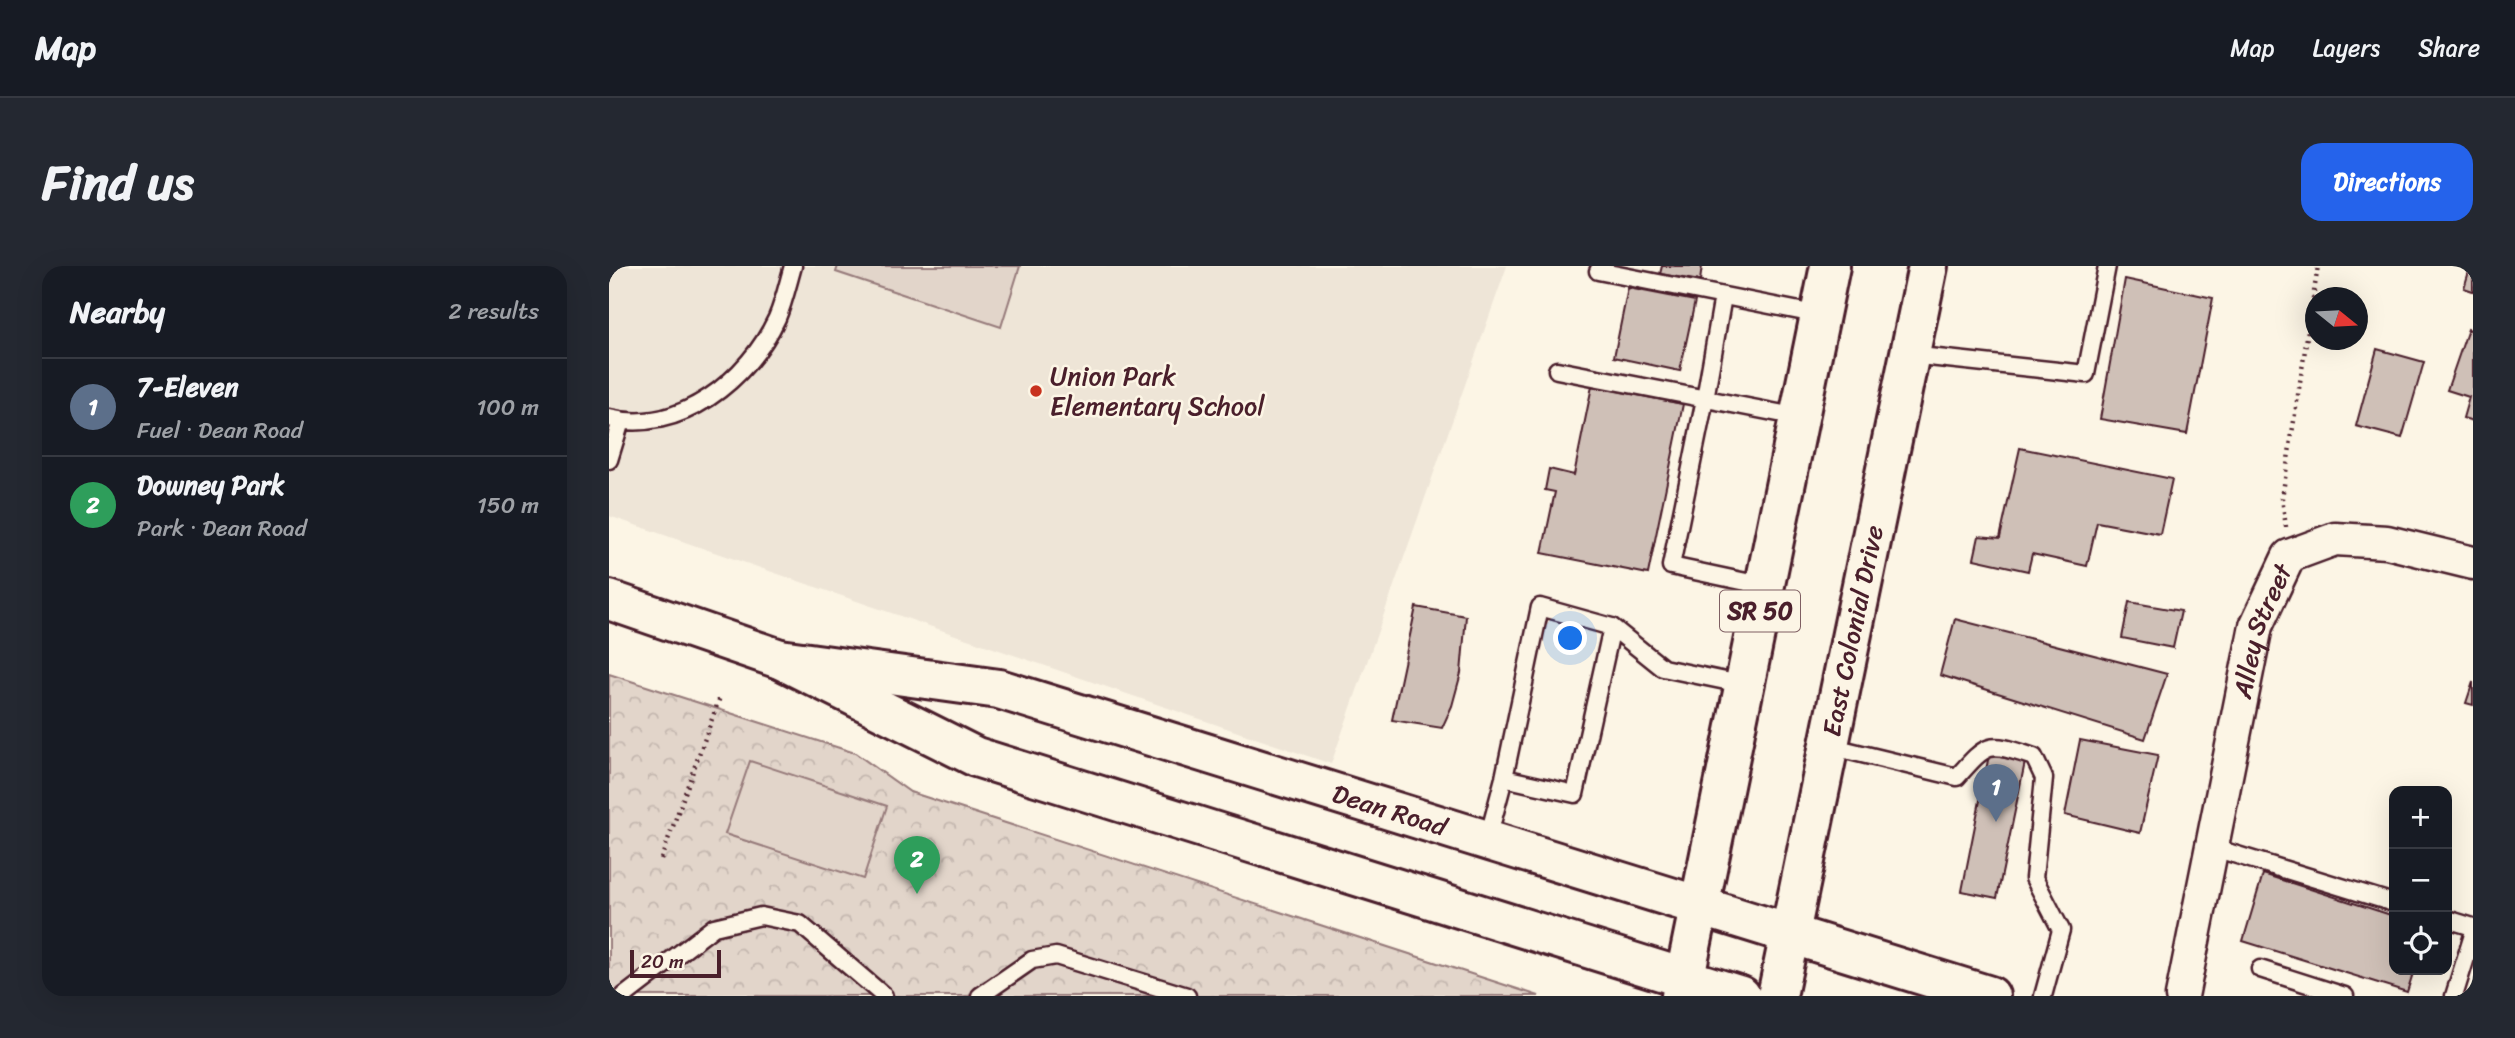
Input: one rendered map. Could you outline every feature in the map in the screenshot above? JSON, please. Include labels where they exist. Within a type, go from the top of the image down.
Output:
[{"type":"main road","name":"SR 50","points":[[1683,987],[1830,266]]},
{"type":"main road","name":"East Colonial Drive","points":[[1777,996],[1928,266]]},
{"type":"main road","name":"Dean Road","points":[[609,600],[780,659],[976,757],[1683,987],[1741,996]]},
{"type":"main road","name":"Dean Road","points":[[780,659],[999,689],[1990,996]]},
{"type":"street","points":[[2289,555],[2335,539],[2387,542],[2473,563]]},
{"type":"street","name":"Alley Street","points":[[2182,996],[2256,626],[2289,555]]},
{"type":"lane","points":[[609,460],[615,419],[670,417],[716,395],[752,359],[777,317],[793,266]]},
{"type":"lane","points":[[1910,355],[2086,374],[2107,266]]},
{"type":"lane","points":[[1598,271],[1821,315]]},
{"type":"lane","points":[[1723,296],[1706,398],[1671,566],[1765,586]]},
{"type":"lane","points":[[1556,370],[1800,417]]},
{"type":"lane","points":[[1487,842],[1504,778],[1539,607],[1612,627],[1664,668],[1745,685]]},
{"type":"lane","points":[[1504,778],[1575,794],[1612,627]]},
{"type":"lane","points":[[1829,746],[1957,777],[1981,750],[1998,746],[2034,757],[2044,778],[2034,878],[2061,930],[2043,996]]},
{"type":"lane","points":[[2211,847],[2389,901]]},
{"type":"lane","points":[[624,996],[715,927],[761,916],[800,924],[884,996]]},
{"type":"lane","points":[[2452,921],[2473,927]]},
{"type":"lane","points":[[2454,996],[2473,934]]},
{"type":"lane","points":[[980,996],[1032,960],[1056,956],[1187,996]]},
{"type":"lane","points":[[2260,969],[2345,996]]},
{"type":"path","name":"Alley Street","points":[[2289,555],[2282,498],[2318,266]]},
{"type":"path","points":[[661,859],[720,697]]},
{"type":"shaded area","name":"Union Park Elementary School","points":[[609,266],[1507,266],[1331,764],[609,516]]},
{"type":"green space","points":[[838,266],[1020,266],[1001,327],[836,272]]},
{"type":"green space","points":[[609,674],[855,753],[910,792],[1539,996],[609,996]]},
{"type":"green space","points":[[750,761],[887,806],[863,879],[725,834]]},
{"type":"building","points":[[1662,266],[1702,266],[1700,281],[1660,274]]},
{"type":"building","points":[[2470,268],[2473,269],[2473,291],[2464,288]]},
{"type":"building","points":[[2125,279],[2213,298],[2187,434],[2100,419]]},
{"type":"building","points":[[1628,288],[1695,301],[1680,371],[1614,357]]},
{"type":"building","points":[[2468,329],[2473,331],[2473,421],[2463,418],[2469,397],[2447,390]]},
{"type":"building","points":[[2377,349],[2424,362],[2402,438],[2356,426]]},
{"type":"building","points":[[1592,386],[1683,404],[1648,574],[1542,553],[1555,492],[1545,490],[1549,469],[1574,475]]},
{"type":"building","points":[[2020,448],[2172,479],[2160,534],[2097,522],[2087,566],[2032,554],[2028,571],[1974,559],[1979,536],[2000,538]]},
{"type":"building","points":[[2129,602],[2181,611],[2173,648],[2122,638]]},
{"type":"building","points":[[1416,607],[1466,616],[1461,673],[1452,706],[1442,728],[1392,720]]},
{"type":"building","points":[[1955,619],[2167,674],[2145,739],[1940,675]]},
{"type":"building","points":[[2473,682],[2473,705],[2466,703]]},
{"type":"building","points":[[2080,740],[2158,755],[2140,833],[2065,815]]},
{"type":"building","points":[[1989,755],[2025,762],[1997,898],[1962,891]]},
{"type":"building","points":[[2263,874],[2389,914],[2389,975],[2412,975],[2407,992],[2243,941]]},
{"type":"place","name":"Union Park Elementary School","points":[[1036,391]]},
{"type":"place","name":"7-Eleven","points":[[1996,822]]},
{"type":"place","name":"Downey Park","points":[[917,894]]}]
